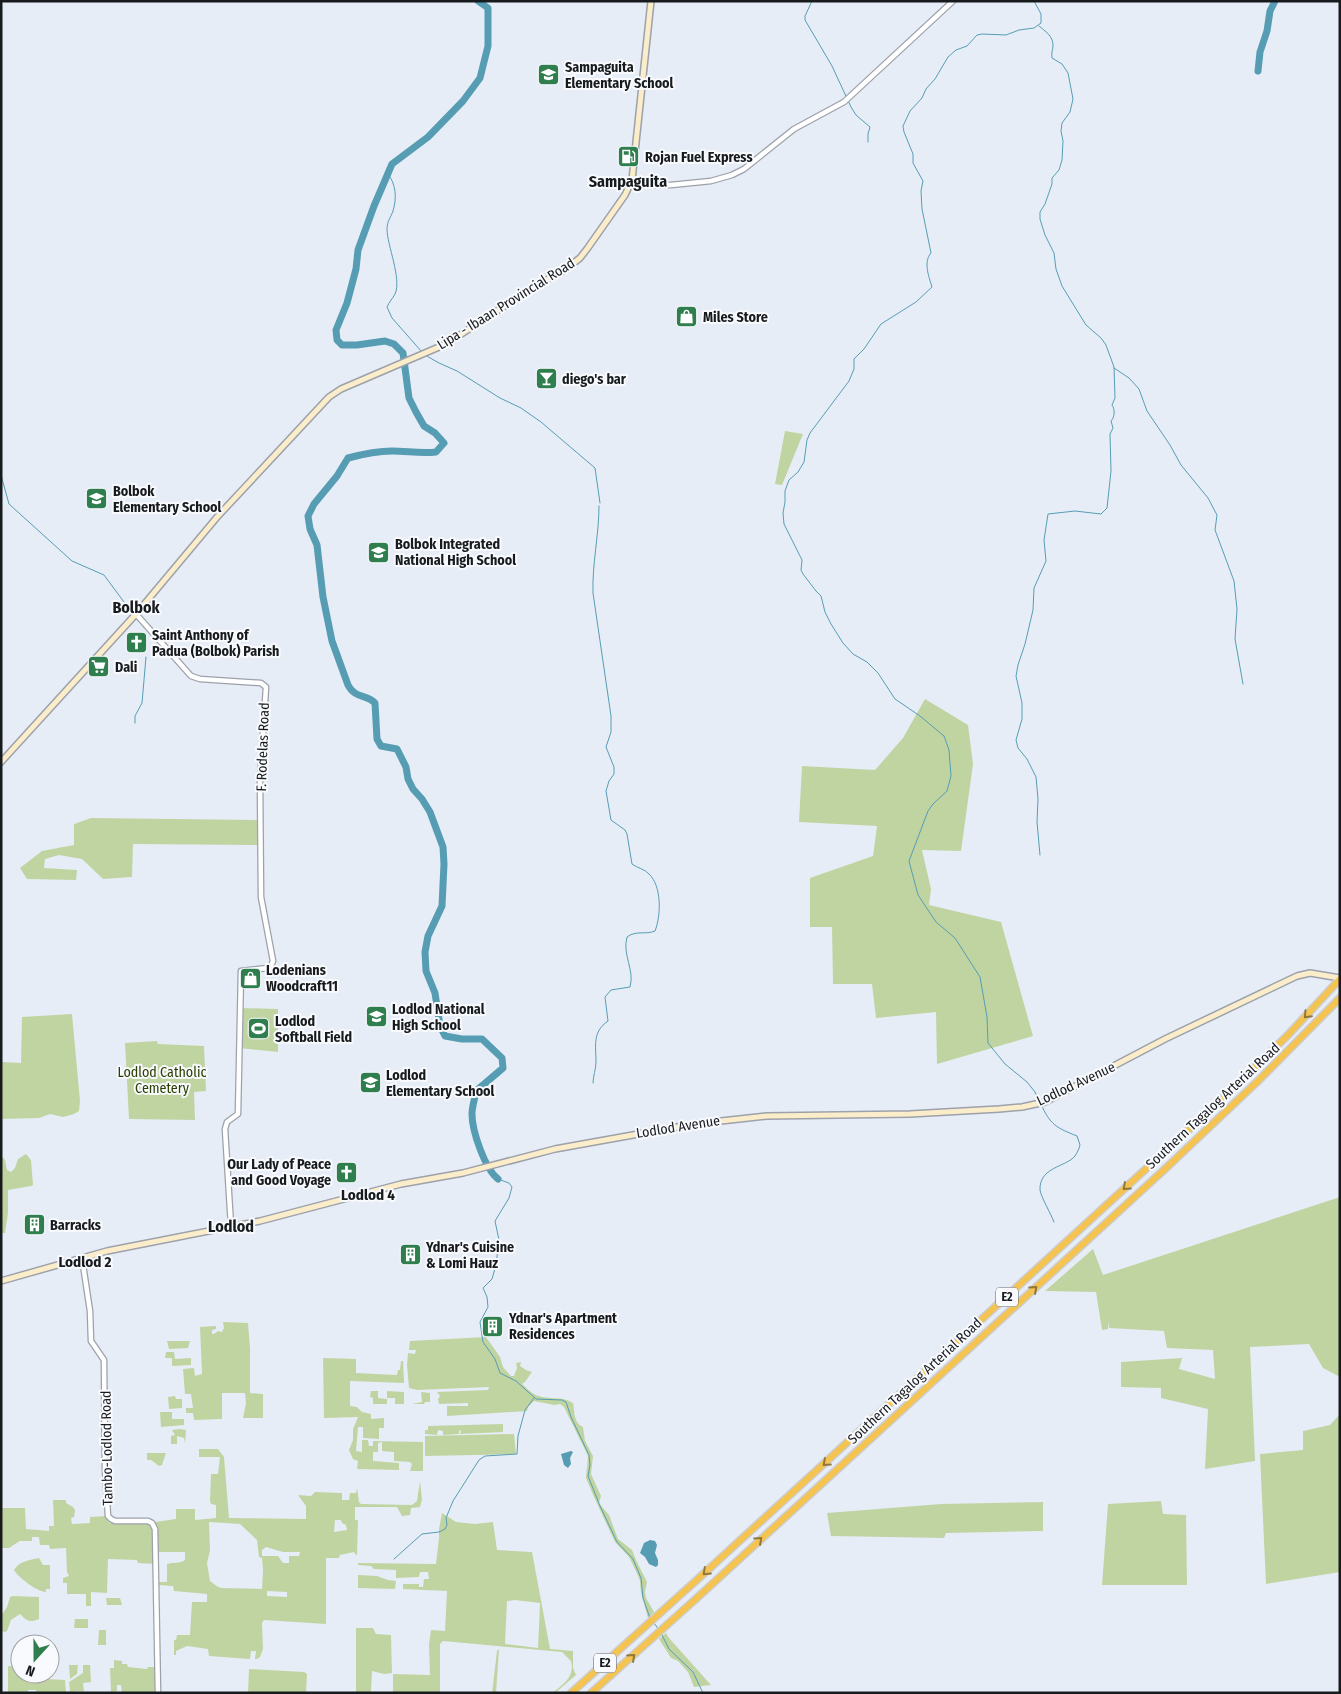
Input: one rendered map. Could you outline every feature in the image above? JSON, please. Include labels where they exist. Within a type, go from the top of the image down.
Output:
[{"type":"highway","name":"Southern Tagalog Arterial Road","points":[[571,1693],[1220,1102],[1288,1035],[1340,979]]},
{"type":"highway","name":"Southern Tagalog Arterial Road","points":[[591,1693],[647,1644],[1166,1169],[1259,1080],[1340,998]]},
{"type":"main road","name":"Lipa - Ibaan Provincial Road","points":[[1,762],[136,614],[218,516],[329,397],[341,389],[425,353],[461,335],[534,287],[566,269],[580,258],[618,206],[634,171],[651,1]]},
{"type":"main road","name":"Lodlod Avenue","points":[[1,1281],[82,1258],[141,1244],[260,1221],[401,1184],[481,1168],[555,1149],[694,1124],[735,1118],[768,1116],[910,1114],[1035,1105],[1045,1102],[1164,1039],[1292,979],[1310,973],[1340,979]]},
{"type":"street","points":[[630,183],[635,185],[689,184],[711,181],[732,175],[744,169],[794,129],[847,99],[953,1]]},
{"type":"street","name":"F. Rodelas Road","points":[[136,614],[191,676],[200,679],[261,683],[266,687],[260,780],[261,897],[272,964],[259,970],[241,970],[238,1114],[227,1122],[225,1129],[231,1226]]},
{"type":"street","name":"Tambo-Lodlod Road","points":[[82,1258],[90,1311],[91,1341],[104,1360],[105,1470],[108,1516],[115,1521],[148,1521],[155,1528],[158,1693]]},
{"type":"green space","points":[[785,431],[803,434],[782,485],[775,484]]},
{"type":"green space","points":[[925,699],[968,725],[973,764],[961,851],[922,850],[931,889],[929,905],[1001,922],[1033,1036],[937,1064],[936,1012],[876,1018],[872,984],[833,984],[832,927],[810,927],[810,878],[873,856],[877,826],[799,822],[802,766],[875,770],[903,738]]},
{"type":"green space","points":[[91,818],[258,820],[259,845],[133,844],[132,877],[103,879],[82,859],[59,855],[45,859],[44,868],[77,870],[76,880],[27,879],[20,868],[42,851],[74,845],[74,824]]},
{"type":"green space","name":"Lodlod Softball Field","points":[[240,1008],[278,1009],[278,1052],[239,1048]]},
{"type":"green space","points":[[72,1014],[80,1101],[79,1111],[63,1117],[50,1114],[39,1118],[1,1119],[1,1062],[21,1063],[22,1017]]},
{"type":"green space","name":"Lodlod Catholic Cemetery","points":[[157,1041],[158,1044],[204,1046],[206,1091],[194,1092],[195,1120],[129,1119],[125,1043]]},
{"type":"green space","points":[[26,1154],[31,1160],[33,1185],[8,1190],[8,1213],[5,1233],[1,1233],[1,1155],[5,1160],[7,1170],[11,1172],[15,1168],[18,1159]]},
{"type":"green space","points":[[1340,1197],[1340,1377],[1323,1368],[1309,1344],[1250,1347],[1255,1461],[1205,1469],[1208,1409],[1161,1398],[1161,1388],[1121,1387],[1121,1362],[1182,1358],[1179,1369],[1215,1379],[1213,1350],[1167,1348],[1164,1331],[1109,1328],[1108,1321],[1108,1329],[1102,1330],[1096,1292],[1045,1291],[1093,1249],[1103,1275]]},
{"type":"green space","points":[[223,1322],[248,1323],[250,1393],[263,1394],[263,1418],[243,1418],[246,1403],[245,1393],[222,1393],[222,1419],[194,1420],[193,1413],[186,1413],[186,1408],[193,1408],[191,1394],[185,1394],[183,1369],[194,1368],[195,1376],[202,1374],[200,1327],[216,1326],[216,1329],[212,1330],[212,1334],[214,1334],[218,1331],[222,1332],[224,1328]]},
{"type":"green space","points":[[486,1337],[500,1357],[503,1367],[511,1376],[514,1376],[517,1368],[516,1363],[521,1362],[520,1366],[532,1372],[522,1384],[531,1392],[539,1396],[564,1399],[573,1403],[576,1420],[583,1427],[585,1441],[593,1456],[591,1474],[601,1496],[599,1503],[609,1515],[618,1539],[632,1550],[647,1582],[646,1598],[654,1612],[648,1618],[641,1593],[640,1581],[629,1557],[615,1542],[594,1497],[586,1478],[588,1456],[564,1407],[560,1404],[554,1405],[534,1401],[527,1411],[447,1416],[447,1406],[468,1406],[468,1403],[439,1404],[438,1399],[440,1396],[437,1392],[488,1390],[489,1387],[417,1390],[409,1388],[408,1353],[415,1354],[416,1350],[409,1350],[410,1341]]},
{"type":"green space","points":[[167,1341],[190,1341],[188,1348],[169,1349]]},
{"type":"green space","points":[[166,1352],[174,1352],[175,1359],[191,1358],[191,1365],[172,1366],[172,1358],[165,1358]]},
{"type":"green space","points":[[323,1358],[356,1359],[356,1373],[397,1375],[398,1370],[400,1370],[401,1361],[403,1361],[404,1383],[350,1381],[350,1406],[357,1407],[362,1412],[371,1414],[371,1419],[384,1418],[384,1428],[379,1428],[379,1439],[363,1438],[363,1427],[358,1427],[356,1451],[362,1452],[362,1440],[368,1440],[369,1446],[373,1446],[373,1441],[423,1442],[423,1471],[410,1471],[412,1464],[410,1462],[394,1461],[394,1452],[382,1451],[382,1442],[378,1443],[378,1452],[373,1452],[373,1461],[399,1463],[399,1470],[357,1469],[358,1461],[353,1459],[349,1450],[353,1440],[353,1429],[358,1417],[324,1418]]},
{"type":"green space","points":[[371,1391],[378,1391],[378,1398],[387,1399],[387,1404],[373,1404],[373,1398],[370,1397]]},
{"type":"green space","points":[[387,1391],[404,1392],[404,1404],[395,1404],[395,1398],[387,1398]]},
{"type":"green space","points":[[421,1392],[430,1393],[430,1402],[412,1404],[422,1402]]},
{"type":"green space","points":[[175,1396],[176,1399],[182,1399],[182,1408],[169,1409],[168,1397]]},
{"type":"green space","points":[[160,1412],[172,1412],[172,1419],[184,1419],[184,1425],[161,1427]]},
{"type":"green space","points":[[1340,1414],[1340,1572],[1266,1584],[1260,1454],[1303,1450],[1303,1431],[1330,1425]]},
{"type":"green space","points":[[503,1424],[503,1432],[460,1434],[461,1430],[459,1434],[443,1435],[443,1431],[438,1430],[437,1435],[425,1434],[428,1426]]},
{"type":"green space","points":[[172,1430],[186,1430],[185,1443],[184,1438],[177,1436],[177,1444],[171,1444],[171,1436],[175,1435]]},
{"type":"green space","points":[[514,1434],[516,1454],[425,1456],[425,1436]]},
{"type":"green space","points":[[199,1449],[218,1449],[224,1457],[229,1518],[306,1519],[306,1506],[298,1495],[311,1496],[315,1492],[342,1493],[342,1500],[349,1500],[350,1493],[356,1493],[357,1488],[361,1504],[412,1505],[417,1501],[420,1481],[422,1500],[420,1507],[411,1508],[410,1515],[402,1516],[397,1507],[355,1507],[355,1520],[358,1520],[357,1556],[354,1552],[340,1555],[339,1558],[326,1558],[326,1624],[264,1620],[262,1623],[263,1649],[260,1657],[257,1659],[255,1659],[256,1651],[251,1651],[249,1659],[209,1656],[208,1649],[187,1646],[176,1651],[176,1655],[174,1655],[174,1640],[176,1640],[177,1635],[190,1635],[192,1602],[207,1602],[207,1594],[174,1591],[173,1586],[159,1585],[159,1582],[167,1582],[167,1564],[185,1560],[185,1552],[157,1552],[155,1522],[176,1519],[176,1509],[195,1509],[195,1520],[216,1518],[216,1505],[211,1504],[210,1501],[211,1474],[218,1474],[220,1457],[199,1457]],"holes":[[[335,1520],[341,1520],[346,1525],[347,1530],[334,1532]],[[209,1522],[240,1524],[257,1540],[259,1557],[262,1558],[262,1589],[218,1587],[210,1581],[207,1563],[210,1551]],[[266,1547],[283,1552],[300,1552],[299,1556],[289,1556],[289,1563],[283,1563],[278,1556],[262,1556],[262,1550]],[[267,1591],[287,1592],[287,1597],[267,1596]]]},
{"type":"green space","points":[[147,1453],[166,1453],[162,1465],[159,1466],[151,1460],[147,1460]]},
{"type":"green space","points":[[53,1500],[66,1500],[66,1503],[73,1507],[75,1510],[74,1517],[71,1518],[72,1524],[90,1523],[90,1517],[106,1516],[109,1523],[150,1524],[152,1527],[154,1564],[138,1563],[137,1560],[108,1559],[107,1593],[91,1592],[91,1606],[86,1606],[86,1594],[67,1594],[67,1583],[63,1583],[63,1578],[69,1576],[67,1572],[66,1548],[50,1549],[49,1545],[40,1545],[39,1537],[32,1537],[32,1541],[20,1541],[9,1548],[1,1548],[1,1508],[25,1508],[26,1529],[49,1531],[49,1526],[54,1526]]},
{"type":"green space","points":[[1161,1501],[1163,1514],[1186,1515],[1187,1585],[1102,1585],[1108,1504]]},
{"type":"green space","points":[[1043,1502],[1043,1531],[946,1533],[944,1538],[831,1536],[827,1513],[941,1504]]},
{"type":"green space","points":[[442,1513],[456,1522],[475,1524],[493,1522],[497,1550],[532,1552],[550,1649],[573,1651],[573,1668],[576,1675],[555,1693],[553,1693],[570,1676],[572,1667],[571,1661],[562,1652],[443,1641],[440,1644],[440,1693],[393,1693],[393,1674],[430,1675],[429,1644],[431,1630],[445,1631],[447,1591],[403,1589],[403,1584],[419,1584],[419,1587],[423,1587],[424,1579],[429,1579],[428,1572],[420,1572],[419,1577],[396,1578],[396,1570],[374,1569],[371,1566],[358,1565],[358,1563],[436,1564]],"holes":[[[507,1601],[540,1603],[538,1648],[505,1644]]]},
{"type":"green space","points":[[39,1558],[43,1565],[50,1565],[50,1589],[46,1589],[46,1592],[28,1584],[14,1570],[28,1560]]},
{"type":"green space","points":[[358,1575],[377,1576],[396,1581],[395,1589],[358,1588]]},
{"type":"green space","points":[[10,1597],[39,1597],[39,1619],[28,1621],[20,1614],[11,1620],[7,1631],[1,1631],[1,1616],[7,1607]]},
{"type":"green space","points":[[106,1598],[120,1598],[122,1605],[107,1605]]},
{"type":"green space","points":[[75,1619],[88,1619],[88,1628],[74,1628]]},
{"type":"green space","points":[[356,1628],[373,1628],[376,1634],[391,1635],[392,1673],[384,1674],[372,1671],[371,1692],[356,1693]]},
{"type":"green space","points":[[99,1630],[106,1630],[106,1645],[98,1645]]},
{"type":"green space","points":[[666,1633],[711,1685],[694,1687],[688,1672],[678,1661],[671,1658],[659,1639]]},
{"type":"green space","points":[[499,1649],[496,1693],[492,1693],[497,1651]]},
{"type":"green space","points":[[114,1660],[122,1661],[122,1664],[127,1664],[128,1667],[147,1669],[148,1667],[155,1667],[157,1693],[122,1693],[121,1685],[117,1685],[117,1691],[111,1692],[110,1668],[114,1668]]},
{"type":"green space","points":[[69,1665],[78,1665],[77,1674],[70,1679]]},
{"type":"green space","points":[[83,1665],[90,1665],[91,1682],[83,1683],[84,1691],[70,1692],[69,1682],[83,1673]]},
{"type":"green space","points":[[8,1666],[10,1666],[10,1684],[60,1684],[60,1680],[65,1680],[66,1693],[37,1693],[36,1690],[28,1690],[28,1693],[8,1693]]},
{"type":"green space","points":[[249,1669],[304,1672],[307,1674],[306,1693],[248,1693]]},
{"type":"water","points":[[573,1452],[570,1458],[571,1464],[568,1468],[564,1465],[561,1454]]},
{"type":"water","points":[[650,1540],[655,1541],[657,1545],[655,1553],[658,1565],[656,1567],[649,1564],[640,1553],[644,1543]]},
{"type":"waterway","points":[[478,1],[488,8],[488,46],[480,78],[463,101],[428,137],[392,164],[358,250],[356,269],[347,303],[336,330],[337,340],[342,345],[385,341],[394,344],[403,353],[409,398],[424,426],[435,433],[444,443],[436,452],[386,451],[348,458],[337,476],[314,504],[308,516],[310,529],[317,545],[323,597],[332,641],[348,685],[354,692],[375,703],[377,739],[381,746],[397,749],[406,767],[408,779],[413,789],[430,812],[443,847],[442,906],[428,936],[425,952],[426,971],[435,993],[440,1026],[445,1036],[462,1039],[482,1039],[502,1058],[503,1068],[476,1091],[472,1108],[474,1130],[480,1149],[488,1167],[498,1179]]},
{"type":"waterway","points":[[812,1],[805,20],[832,66],[851,107],[856,115],[870,127],[868,142]]},
{"type":"waterway","points":[[1034,1],[1041,14],[1041,23],[1034,28],[1019,30],[1006,35],[977,35],[967,46],[956,50],[948,57],[922,98],[910,111],[903,126],[913,154],[913,163],[923,181],[921,191],[922,209],[931,253],[927,265],[932,287],[916,302],[881,324],[864,349],[854,359],[854,369],[849,381],[810,433],[807,440],[804,462],[798,472],[789,480],[785,491],[783,513],[784,524],[802,560],[801,570],[821,596],[825,612],[843,643],[853,654],[867,662],[878,673],[895,699],[944,736],[949,750],[951,776],[947,791],[928,811],[909,861],[918,895],[936,922],[955,938],[980,977],[987,1017],[988,1043],[1005,1064],[1027,1082],[1039,1101]]},
{"type":"waterway","points":[[1258,71],[1260,52],[1267,31],[1270,11],[1275,1]]},
{"type":"waterway","points":[[1039,26],[1052,39],[1052,58],[1062,64],[1068,73],[1073,99],[1070,112],[1062,123],[1062,160],[1059,170],[1052,178],[1052,184],[1045,204],[1040,212],[1040,219],[1054,253],[1056,269],[1062,286],[1086,325],[1106,345],[1114,367],[1115,398],[1112,405],[1114,413],[1111,421],[1113,428],[1110,434],[1111,471],[1107,508],[1101,514],[1075,511],[1048,514],[1044,540],[1046,561],[1034,588],[1033,610],[1016,676],[1022,703],[1022,719],[1016,740],[1018,748],[1027,759],[1036,777],[1040,855]]},
{"type":"waterway","points":[[388,174],[393,182],[395,191],[394,206],[387,229],[396,271],[397,288],[387,307],[392,318],[422,352]]},
{"type":"waterway","points":[[425,355],[457,371],[500,398],[521,408],[541,422],[595,468],[600,503]]},
{"type":"waterway","points":[[1114,368],[1129,378],[1139,389],[1147,411],[1181,465],[1208,498],[1217,515],[1215,530],[1234,581],[1237,609],[1235,639],[1243,684]]},
{"type":"waterway","points":[[1,475],[9,504],[72,561],[104,575],[124,602]]},
{"type":"waterway","points":[[593,1083],[597,1035],[599,1030],[608,1021],[605,997],[611,990],[630,987],[631,975],[626,950],[627,937],[655,931],[659,910],[658,893],[653,879],[647,872],[632,864],[627,834],[625,830],[611,820],[606,791],[609,781],[614,774],[614,767],[606,747],[611,732],[611,716],[593,593],[599,506]]},
{"type":"waterway","points":[[135,723],[135,716],[142,703],[146,657]]},
{"type":"waterway","points":[[1041,1104],[1051,1121],[1059,1128],[1077,1136],[1080,1145],[1071,1160],[1048,1172],[1041,1182],[1040,1190],[1054,1222]]},
{"type":"waterway","points":[[498,1179],[509,1183],[512,1187],[509,1198],[495,1221],[499,1240],[492,1279],[483,1288],[487,1297],[488,1307],[480,1322],[483,1342],[495,1359],[500,1373],[516,1381],[536,1399],[562,1400],[566,1402],[589,1455],[588,1476],[617,1542],[633,1559],[641,1578],[643,1598],[650,1618]]},
{"type":"waterway","points":[[394,1559],[422,1534],[439,1532],[445,1529],[447,1525],[446,1518],[453,1501],[479,1460],[485,1456],[517,1454],[518,1436],[525,1410],[534,1398]]},
{"type":"waterway","points":[[654,1623],[659,1630]]},
{"type":"waterway","points":[[661,1633],[669,1649],[693,1672],[703,1693]]},
{"type":"place","name":"Sampaguita Elementary School","points":[[549,75]]},
{"type":"place","name":"Rojan Fuel Express","points":[[629,157]]},
{"type":"place","name":"Miles Store","points":[[687,317]]},
{"type":"place","name":"diego's bar","points":[[546,379]]},
{"type":"place","name":"Bolbok Elementary School","points":[[97,499]]},
{"type":"place","name":"Bolbok Integrated National High School","points":[[379,552]]},
{"type":"place","name":"Saint Anthony of Padua (Bolbok) Parish","points":[[136,643]]},
{"type":"place","name":"Dali","points":[[99,667]]},
{"type":"place","name":"Lodenians Woodcraft11","points":[[250,978]]},
{"type":"place","name":"Lodlod National High School","points":[[376,1017]]},
{"type":"place","name":"Lodlod Softball Field","points":[[259,1029]]},
{"type":"place","name":"Lodlod Elementary School","points":[[370,1083]]},
{"type":"place","name":"Our Lady of Peace and Good Voyage","points":[[347,1172]]},
{"type":"place","name":"Barracks","points":[[34,1225]]},
{"type":"place","name":"Ydnar's Cuisine & Lomi Hauz","points":[[410,1255]]},
{"type":"place","name":"Ydnar's Apartment Residences","points":[[493,1326]]},
{"type":"district","name":"Sampaguita","points":[[628,181]]},
{"type":"district","name":"Bolbok","points":[[136,607]]},
{"type":"district","name":"Lodlod 4","points":[[368,1195]]},
{"type":"district","name":"Lodlod","points":[[231,1226]]},
{"type":"district","name":"Lodlod 2","points":[[85,1262]]}]
